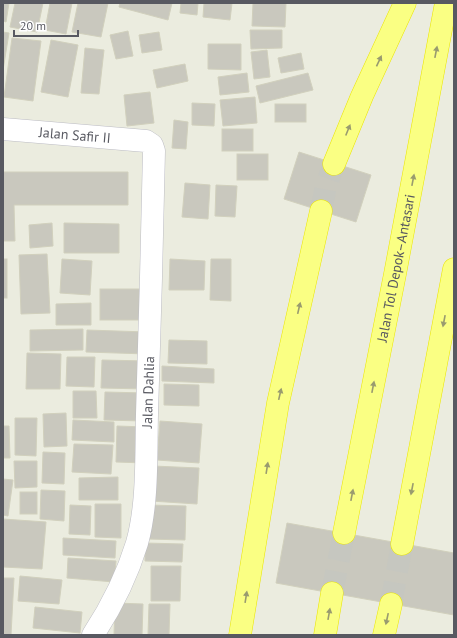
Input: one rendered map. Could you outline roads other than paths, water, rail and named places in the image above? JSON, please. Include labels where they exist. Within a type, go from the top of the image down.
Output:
[{"type":"highway","points":[[334,164],[362,96],[405,3]]},
{"type":"highway","name":"Jalan Tol Depok–Antasari","points":[[344,533],[446,3]]},
{"type":"highway","points":[[240,635],[278,403],[321,211]]},
{"type":"highway","points":[[402,544],[454,269]]},
{"type":"highway","points":[[325,635],[332,594]]},
{"type":"highway","points":[[384,635],[391,604]]},
{"type":"street","name":"Jalan Safir II","points":[[3,129],[146,141]]},
{"type":"street","name":"Jalan Dahlia","points":[[93,635],[107,614],[124,579],[137,541],[144,504],[150,350],[154,151],[152,145],[146,141]]},
{"type":"tunnel","points":[[321,211],[326,186],[334,164]]},
{"type":"tunnel","points":[[332,593],[344,533]]},
{"type":"tunnel","points":[[391,604],[402,544]]}]
